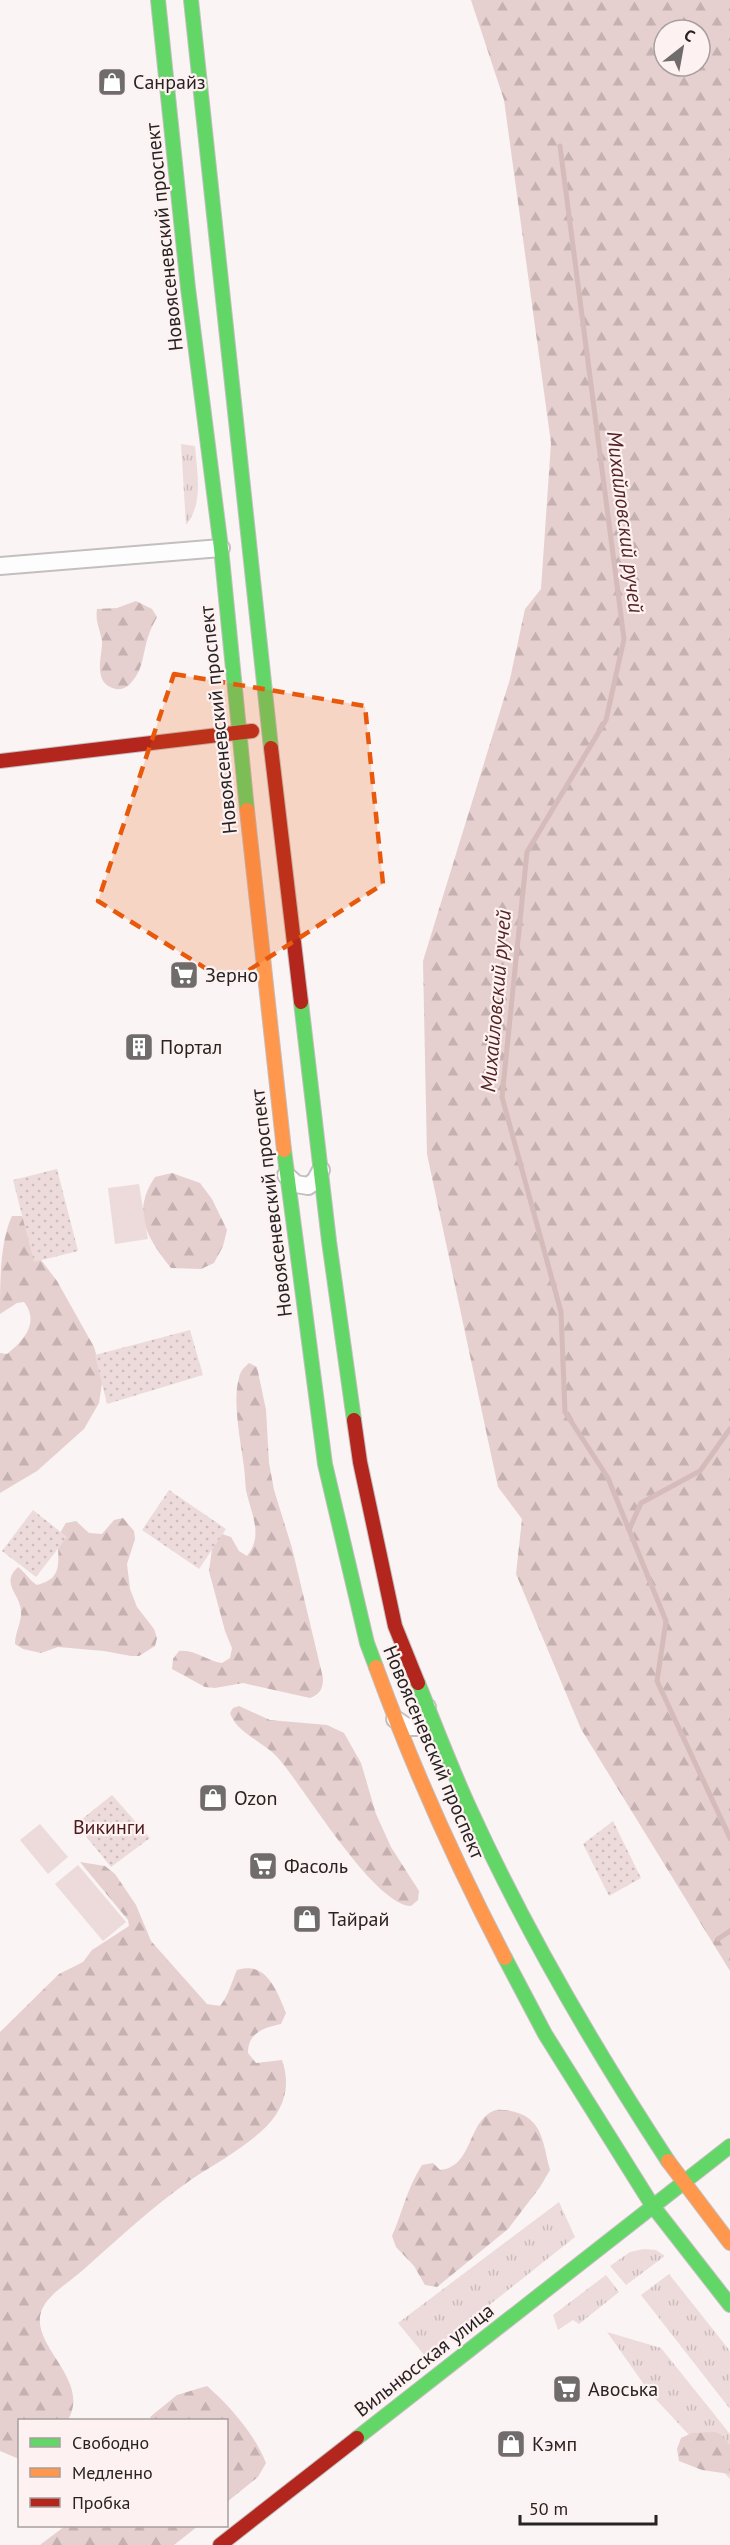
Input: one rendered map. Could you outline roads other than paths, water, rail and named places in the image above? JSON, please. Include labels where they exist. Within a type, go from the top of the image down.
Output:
[{"type":"main road","name":"Новоясеневский проспект","points":[[158,0],[188,288],[221,548],[238,733],[286,1175],[325,1464],[367,1643],[395,1719],[475,1901],[545,2034],[652,2205],[730,2305]]},
{"type":"main road","name":"Новоясеневский проспект","points":[[191,0],[269,730],[321,1170],[360,1462],[396,1626],[469,1808],[513,1899],[571,2006],[616,2082],[682,2182],[730,2243]]},
{"type":"main road","points":[[0,761],[269,730]]},
{"type":"main road","name":"Вильнюсская улица","points":[[220,2545],[730,2146]]},
{"type":"street","points":[[0,566],[221,548]]},
{"type":"street","points":[[286,1175],[296,1184],[308,1186],[315,1181],[321,1170]]},
{"type":"street","points":[[395,1719],[407,1727],[418,1727],[425,1719],[427,1707]]},
{"type":"street","points":[[411,1754],[413,1742],[420,1734],[431,1734],[441,1742]]},
{"type":"waterway","name":"Михайловский ручей","points":[[560,146],[624,639],[606,720],[527,852],[502,1097],[561,1312],[565,1412],[608,1478],[666,1621],[657,1681],[730,1838]]},
{"type":"waterway","points":[[629,1530],[641,1503],[700,1471],[730,1429]]},
{"type":"waterway","points":[[718,1939],[730,1931]]},
{"type":"place","name":"Санрайз","points":[[112,82]]},
{"type":"place","name":"Зерно","points":[[184,975]]},
{"type":"place","name":"Портал","points":[[139,1047]]},
{"type":"place","name":"Ozon","points":[[213,1798]]},
{"type":"place","name":"Фасоль","points":[[263,1866]]},
{"type":"place","name":"Тайрай","points":[[307,1919]]},
{"type":"place","name":"Авоська","points":[[567,2389]]},
{"type":"place","name":"Кэмп","points":[[511,2444]]},
{"type":"park label","name":"Викинги","points":[[109,1827]]}]
